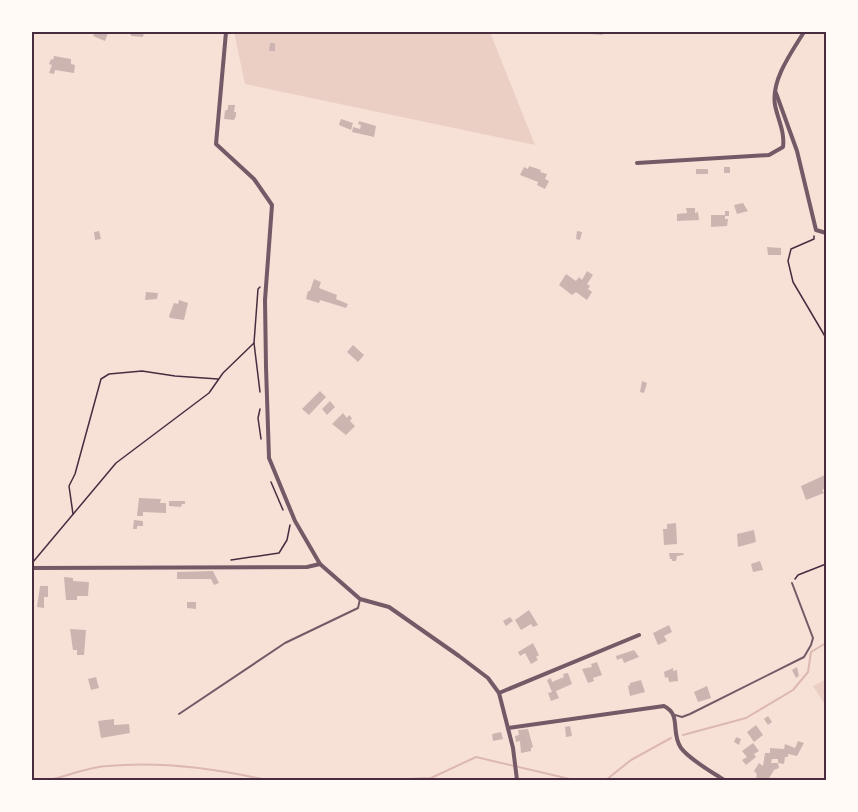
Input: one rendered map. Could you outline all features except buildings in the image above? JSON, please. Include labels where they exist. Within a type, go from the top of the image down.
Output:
[{"type":"street","points":[[226,32],[216,144],[254,179],[272,205],[267,284],[266,367],[269,458],[295,521],[320,564],[360,599],[389,607],[488,678],[499,693],[517,780]]},
{"type":"street","points":[[637,163],[769,155],[783,147],[784,137],[775,105],[774,90],[804,32]]},
{"type":"street","points":[[774,90],[783,108],[797,151],[816,230],[826,232]]},
{"type":"street","points":[[32,568],[307,567],[320,564]]},
{"type":"street","points":[[499,693],[639,635]]},
{"type":"street","points":[[508,728],[663,706],[671,710],[675,716],[674,733],[682,749],[724,780]]},
{"type":"lane","points":[[675,716],[682,717],[690,714],[804,657],[812,645],[813,638],[792,583]]},
{"type":"lane","points":[[179,714],[285,643],[315,627],[352,612],[358,608],[360,599]]},
{"type":"path","points":[[816,230],[814,239],[791,249],[788,261],[794,282],[826,338]]},
{"type":"path","points":[[260,394],[254,342],[258,289],[267,284]]},
{"type":"path","points":[[32,563],[116,463],[209,393],[254,342]]},
{"type":"path","points":[[73,515],[69,486],[75,474],[101,379],[109,374],[142,371],[219,379]]},
{"type":"path","points":[[262,403],[258,418],[262,447]]},
{"type":"path","points":[[270,478],[286,515]]},
{"type":"path","points":[[225,561],[279,553],[287,540],[290,523]]},
{"type":"path","points":[[792,583],[798,575],[826,564]]},
{"type":"shaded area","points":[[234,32],[490,32],[535,145],[245,84]]},
{"type":"shaded area","points":[[826,679],[826,706],[813,686]]},
{"type":"waterway","points":[[683,735],[746,718],[793,690],[808,672],[811,652],[826,643]]},
{"type":"waterway","points":[[606,780],[631,760],[671,738]]},
{"type":"waterway","points":[[384,780],[431,778],[476,757],[574,780]]},
{"type":"waterway","points":[[49,780],[100,767],[147,764],[207,769],[266,780]]}]
